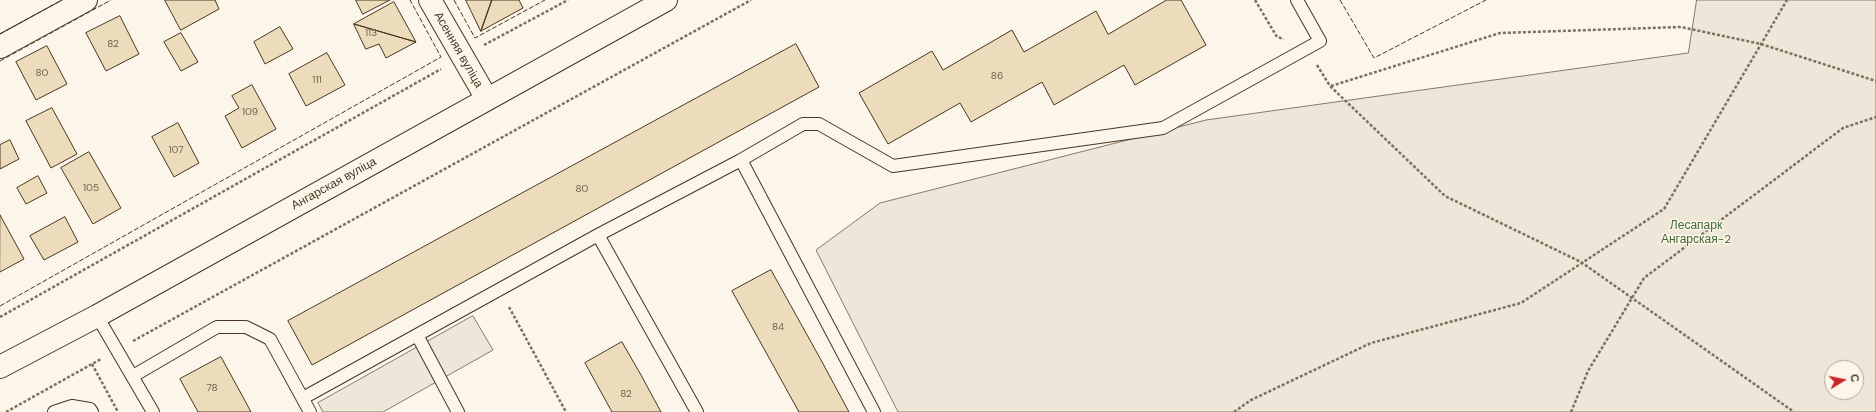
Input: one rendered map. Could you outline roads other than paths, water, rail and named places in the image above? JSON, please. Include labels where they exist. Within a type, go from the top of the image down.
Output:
[{"type":"main road","points":[[0,47],[86,0]]},
{"type":"main road","name":"Асенняя вуліца","points":[[430,0],[487,99]]},
{"type":"main road","name":"Ангарская вуліца","points":[[0,367],[97,316],[666,0]]},
{"type":"lane","points":[[303,398],[598,235],[741,160],[803,124],[819,124],[893,166],[1163,128],[1320,41],[1297,0]]},
{"type":"lane","points":[[741,160],[874,412]]},
{"type":"lane","points":[[598,235],[698,412]]},
{"type":"lane","points":[[97,316],[153,412]]},
{"type":"lane","points":[[133,376],[217,328],[246,326],[270,339],[310,412]]},
{"type":"lane","points":[[417,335],[458,412]]},
{"type":"lane","points":[[54,412],[72,406],[90,409],[92,412]]},
{"type":"park label","name":"Лесапарк Ангарская-2","points":[[1696,233]]}]
